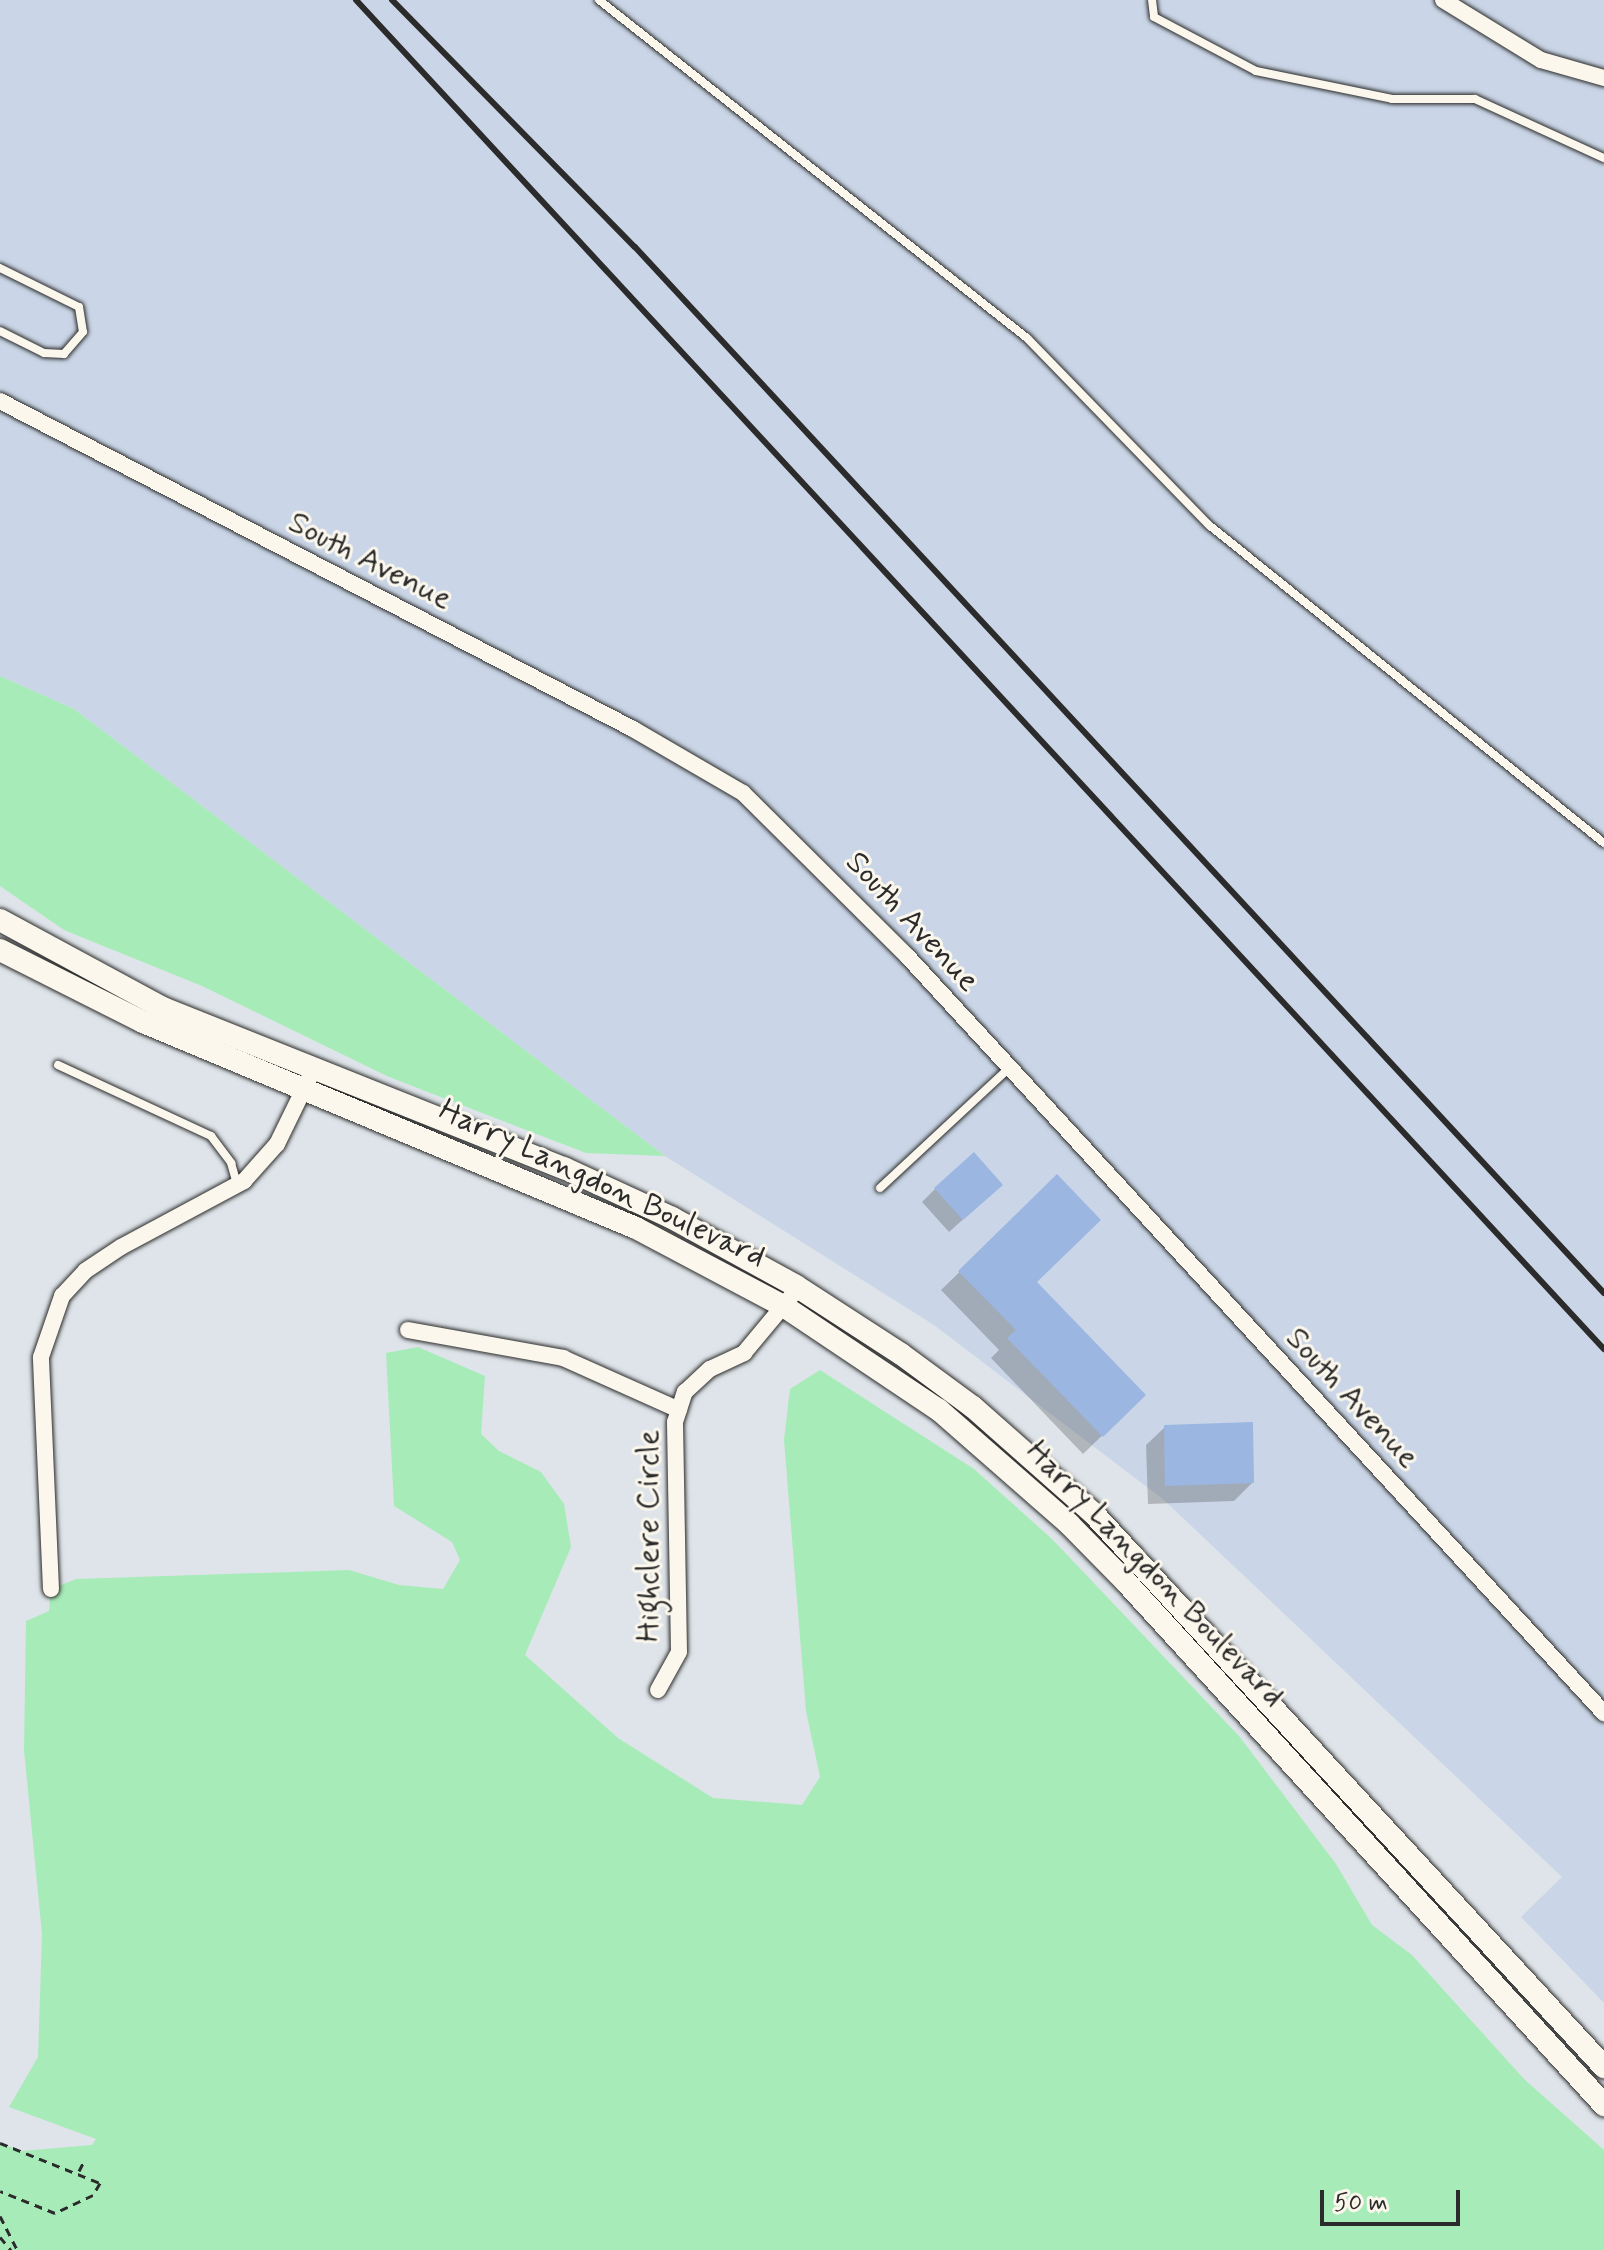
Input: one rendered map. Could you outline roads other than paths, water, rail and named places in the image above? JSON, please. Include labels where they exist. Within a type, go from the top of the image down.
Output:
[{"type":"main road","name":"Harry Langdon Boulevard","points":[[0,920],[124,990],[564,1168],[799,1287],[973,1407],[1093,1513],[1604,2067]]},
{"type":"main road","name":"Harry Langdon Boulevard","points":[[0,950],[143,1022],[622,1222],[785,1307],[939,1410],[1069,1524],[1604,2105]]},
{"type":"street","points":[[1443,0],[1541,60],[1604,78]]},
{"type":"street","name":"South Avenue","points":[[0,401],[633,729],[743,793],[776,820],[1009,1068],[1604,1713]]},
{"type":"street","points":[[51,1589],[41,1357],[51,1319],[85,1271],[237,1185],[277,1144],[314,1068]]},
{"type":"street","name":"Highclere Circle","points":[[658,1690],[679,1652],[679,1410],[685,1392],[710,1369],[744,1353],[799,1287]]},
{"type":"street","points":[[408,1330],[563,1358],[679,1410]]},
{"type":"lane","points":[[599,0],[1027,338],[1209,525],[1604,843]]},
{"type":"lane","points":[[1152,0],[1154,17],[1256,71],[1392,99],[1475,99],[1604,158]]},
{"type":"lane","points":[[0,268],[79,307],[83,332],[64,354],[44,353],[0,331]]},
{"type":"lane","points":[[58,1065],[211,1136],[231,1163],[237,1185]]},
{"type":"lane","points":[[880,1188],[1009,1068]]},
{"type":"railway","points":[[356,0],[1604,1349]]},
{"type":"railway","points":[[392,0],[635,247],[1604,1293]]}]
